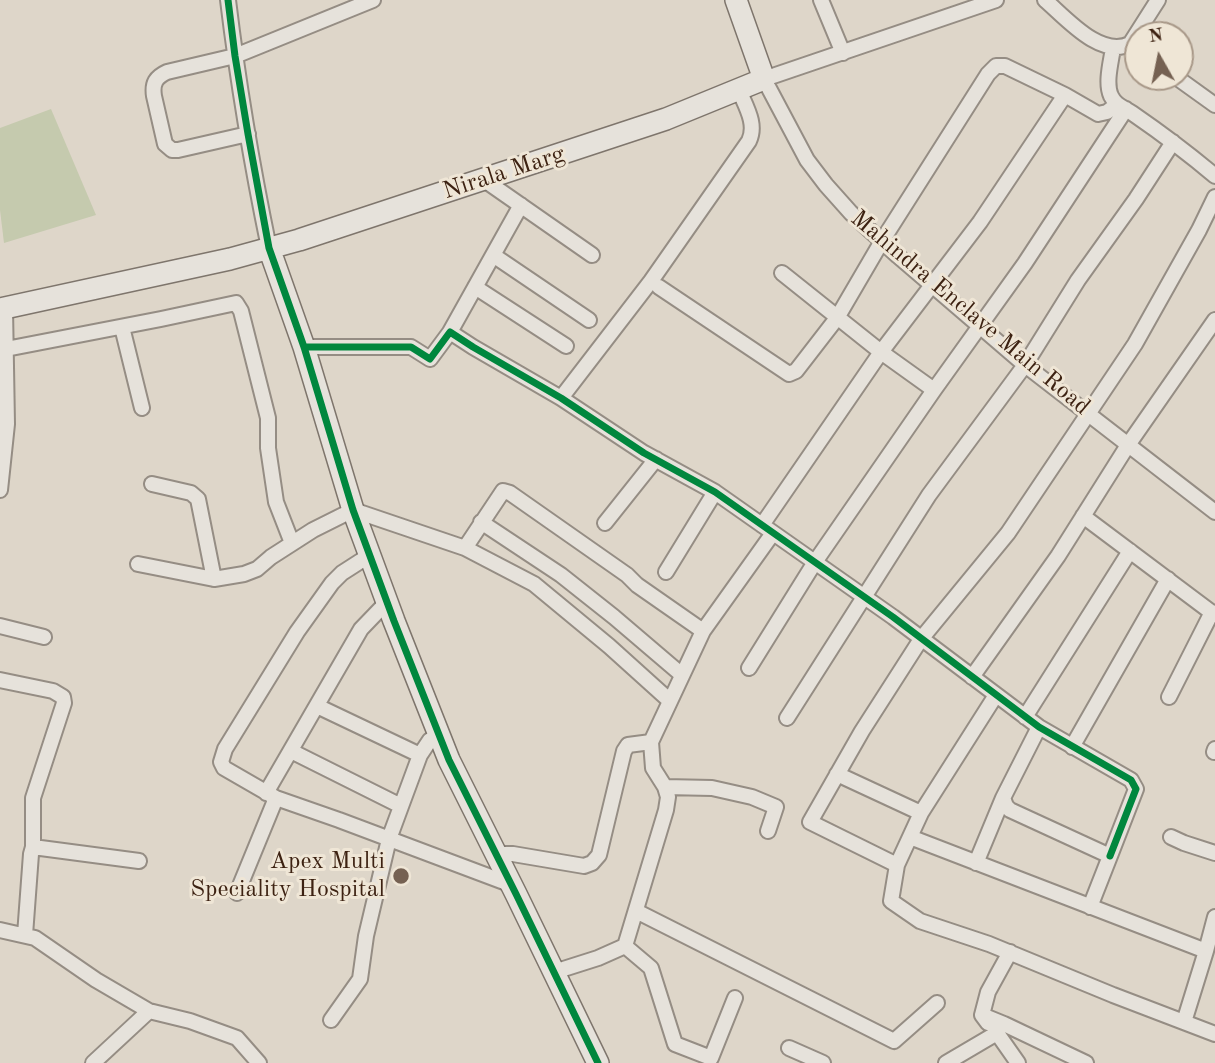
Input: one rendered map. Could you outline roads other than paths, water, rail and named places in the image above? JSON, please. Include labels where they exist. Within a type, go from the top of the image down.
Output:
[{"type":"street","points":[[229,0],[235,57],[269,248],[304,347],[353,510],[449,760],[598,1063]]},
{"type":"street","points":[[248,135],[172,150],[165,144],[154,96],[155,80],[167,72],[235,57],[373,0]]},
{"type":"street","points":[[736,0],[764,79]]},
{"type":"street","points":[[821,0],[843,53]]},
{"type":"street","name":"Nirala Marg","points":[[3,309],[230,259],[299,240],[666,119],[764,79],[996,0]]},
{"type":"street","points":[[1045,0],[1095,43],[1113,48],[1124,47]]},
{"type":"street","points":[[1147,21],[1158,0]]},
{"type":"street","points":[[1113,48],[1110,95],[1121,107],[1173,142],[1215,176]]},
{"type":"street","points":[[659,287],[789,374],[796,371],[837,318],[882,241],[988,74],[996,66],[1005,66],[1098,114],[1121,107]]},
{"type":"street","name":"Mahindra Enclave Main Road","points":[[764,79],[807,160],[851,213],[1025,365],[1215,512]]},
{"type":"street","points":[[1194,90],[1210,102],[1215,85]]},
{"type":"street","points":[[561,398],[651,281],[749,141],[752,134],[751,120],[739,90]]},
{"type":"street","points":[[554,972],[625,946],[668,797],[653,768],[651,742],[703,631],[881,352],[980,222],[1065,95]]},
{"type":"street","points":[[749,667],[815,562],[1024,263],[1121,107]]},
{"type":"street","points":[[787,718],[929,495],[1025,365],[1078,280],[1173,142]]},
{"type":"street","points":[[483,179],[592,255]]},
{"type":"street","points":[[897,865],[810,822],[862,731],[921,639],[1008,533],[1135,344],[1215,197]]},
{"type":"street","points":[[304,347],[411,347],[430,359],[450,332],[521,205]]},
{"type":"street","points":[[493,255],[589,320]]},
{"type":"street","points":[[782,273],[881,352],[934,390]]},
{"type":"street","points":[[475,286],[566,346]]},
{"type":"street","points":[[6,349],[236,303],[241,312],[268,418],[268,448],[276,502],[292,543]]},
{"type":"street","points":[[0,490],[8,424],[3,309]]},
{"type":"street","points":[[972,677],[1051,567],[1128,445],[1215,320]]},
{"type":"street","points":[[121,327],[142,408]]},
{"type":"street","points":[[450,332],[656,459],[715,492],[863,596],[1039,727],[1131,780],[1136,789],[1090,907]]},
{"type":"street","points":[[605,523],[656,459]]},
{"type":"street","points":[[152,484],[191,493],[198,499],[214,579]]},
{"type":"street","points":[[464,548],[503,491],[510,493],[703,631]]},
{"type":"street","points":[[666,572],[715,492]]},
{"type":"street","points":[[138,564],[214,579],[244,574],[257,569],[313,530],[353,510],[464,548],[534,584],[670,701]]},
{"type":"street","points":[[1083,516],[1213,614],[1169,697]]},
{"type":"street","points":[[481,522],[561,575],[682,675]]},
{"type":"street","points":[[1025,717],[1130,551]]},
{"type":"street","points":[[370,555],[342,573],[332,583],[297,632],[225,749],[221,762],[224,768],[271,795],[512,885]]},
{"type":"street","points":[[1072,747],[1168,579]]},
{"type":"street","points":[[237,893],[271,795],[290,751],[361,629],[387,602]]},
{"type":"street","points":[[0,626],[44,637]]},
{"type":"street","points":[[0,680],[53,691],[62,697],[64,703],[33,798],[33,847],[30,854],[25,936]]},
{"type":"street","points":[[996,695],[921,813],[897,865],[891,901],[920,921],[1010,952],[1215,1034]]},
{"type":"street","points":[[317,706],[420,755]]},
{"type":"street","points":[[976,863],[1003,798],[1039,727]]},
{"type":"street","points":[[331,1020],[360,979],[366,936],[389,839],[420,755],[430,740],[439,735]]},
{"type":"street","points":[[496,854],[584,866],[592,863],[599,855],[624,751],[628,745],[651,742]]},
{"type":"street","points":[[290,751],[401,806]]},
{"type":"street","points":[[837,774],[921,813]]},
{"type":"street","points":[[665,787],[712,788],[752,797],[776,807],[768,831]]},
{"type":"street","points":[[1003,798],[1010,810],[1110,856]]},
{"type":"street","points":[[910,837],[1206,951]]},
{"type":"street","points":[[1171,837],[1215,853]]},
{"type":"street","points":[[33,847],[139,861]]},
{"type":"street","points":[[636,911],[894,1041],[937,1003]]},
{"type":"street","points":[[1184,1022],[1215,917]]},
{"type":"street","points":[[0,930],[35,938],[96,980],[149,1011],[190,1021],[237,1038],[259,1063]]},
{"type":"street","points":[[625,946],[651,968],[675,1044],[711,1058],[735,998]]},
{"type":"street","points":[[982,1015],[988,992],[1010,952]]},
{"type":"street","points":[[93,1063],[149,1011]]},
{"type":"street","points":[[982,1015],[1018,1063]]},
{"type":"street","points":[[982,1015],[1086,1063]]},
{"type":"street","points":[[950,1062],[996,1033]]},
{"type":"street","points":[[789,1048],[823,1063]]},
{"type":"place","name":"Apex Multi Speciality Hospital","points":[[401,876]]}]
